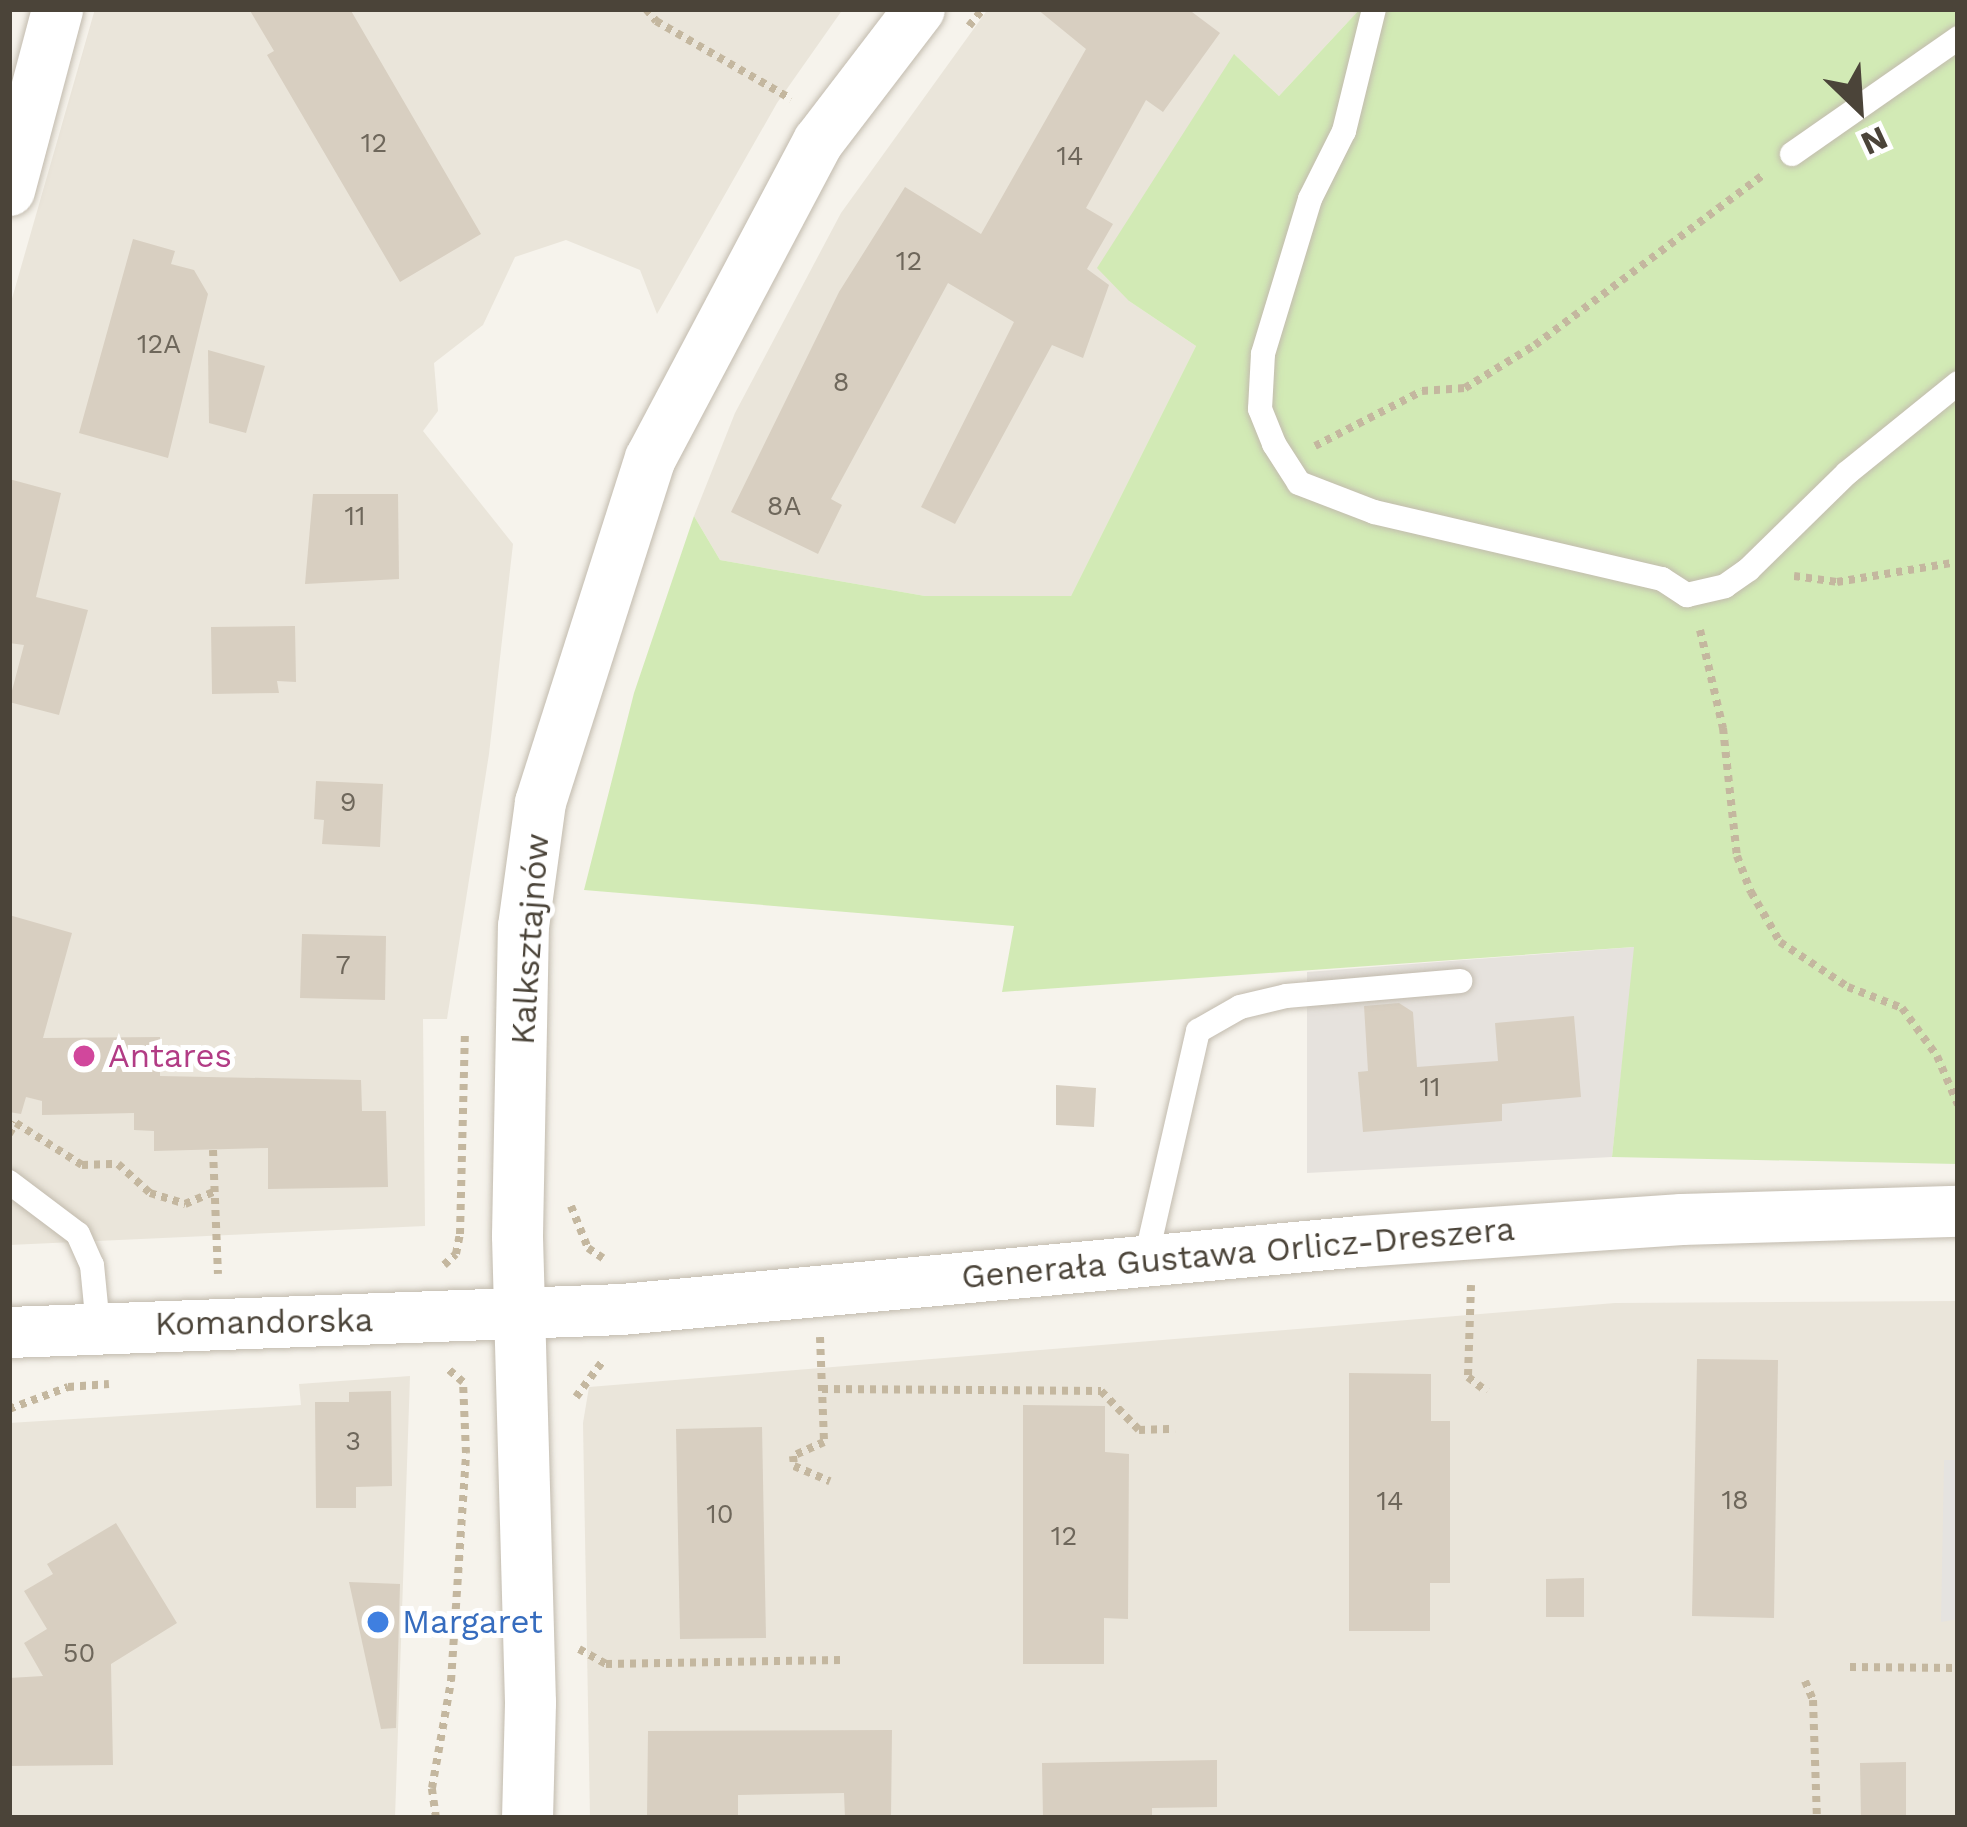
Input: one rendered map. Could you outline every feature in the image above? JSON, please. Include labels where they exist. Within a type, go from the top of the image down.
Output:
[{"type":"street","points":[[9,190],[57,9]]},
{"type":"street","name":"Kalksztajnów","points":[[527,1818],[530,1702],[519,1315],[524,926],[540,802],[577,674],[650,458],[818,141],[937,26]]},
{"type":"street","name":"Generała Gustawa Orlicz-Dreszera","points":[[519,1315],[1146,1258],[1681,1219],[1958,1211]]},
{"type":"street","name":"Komandorska","points":[[9,1332],[519,1315]]},
{"type":"lane","points":[[1374,9],[1345,131],[1310,200],[1262,354],[1260,409],[1274,444],[1299,483],[1335,501],[1662,579],[1687,595],[1725,586],[1749,569],[1847,473],[1958,383]]},
{"type":"lane","points":[[1792,154],[1958,38]]},
{"type":"lane","points":[[1146,1258],[1198,1031],[1240,1006],[1286,996],[1460,981]]},
{"type":"lane","points":[[9,1182],[78,1234],[92,1265],[98,1326]]},
{"type":"path","points":[[646,9],[656,21],[794,100],[783,119]]},
{"type":"path","points":[[937,26],[983,9]]},
{"type":"path","points":[[1287,460],[1422,391],[1465,388],[1535,345],[1792,154]]},
{"type":"path","points":[[1749,569],[1838,582],[1958,562]]},
{"type":"path","points":[[1687,595],[1697,611],[1723,728],[1737,856],[1751,892],[1780,942],[1848,987],[1902,1008],[1936,1056],[1958,1105]]},
{"type":"path","points":[[433,1271],[456,1253],[460,1234],[466,1016]]},
{"type":"path","points":[[9,1134],[16,1123],[82,1165],[118,1164],[150,1193],[185,1204],[214,1191]]},
{"type":"path","points":[[198,1282],[219,1282],[213,1150]]},
{"type":"path","points":[[570,1201],[588,1248],[617,1262]]},
{"type":"path","points":[[1472,1265],[1468,1377],[1486,1392]]},
{"type":"path","points":[[820,1336],[824,1442],[794,1456],[794,1466],[830,1481]]},
{"type":"path","points":[[572,1408],[589,1374],[606,1359]]},
{"type":"path","points":[[435,1364],[452,1370],[463,1382],[466,1454],[451,1681],[432,1788],[436,1818]]},
{"type":"path","points":[[822,1389],[1101,1391],[1139,1430],[1175,1429]]},
{"type":"path","points":[[579,1649],[606,1664],[842,1660]]},
{"type":"path","points":[[1850,1667],[1958,1668]]},
{"type":"path","points":[[1805,1681],[1813,1700],[1817,1818]]},
{"type":"shaded area","points":[[95,9],[843,9],[777,103],[657,314],[640,270],[566,240],[515,257],[483,325],[434,363],[438,411],[423,431],[513,544],[489,754],[447,1019],[423,1019],[425,1226],[9,1245],[9,309]]},
{"type":"shaded area","points":[[988,9],[1360,9],[1279,96],[1235,55],[1129,301],[1196,346],[1071,596],[925,596],[720,560],[694,516],[735,413],[841,213]]},
{"type":"shaded area","points":[[1635,947],[1612,1157],[1307,1173],[1307,972]]},
{"type":"shaded area","points":[[1958,1301],[1958,1818],[590,1818],[583,1423],[589,1387],[1615,1303]]},
{"type":"shaded area","points":[[410,1376],[395,1818],[9,1818],[9,1423],[301,1405],[299,1384]]},
{"type":"shaded area","points":[[1944,1460],[1958,1460],[1958,1619],[1941,1622]]},
{"type":"green space","points":[[1360,9],[1958,9],[1958,1164],[1612,1157],[1634,947],[1002,992],[1014,926],[584,890],[634,693],[694,516],[720,560],[925,596],[1071,596],[1196,346],[1129,301],[1097,268],[1234,54],[1279,96]]},
{"type":"building","points":[[249,9],[350,9],[481,234],[400,282],[267,55],[274,51]]},
{"type":"building","points":[[1037,9],[1188,9],[1220,33],[1163,112],[1146,100],[1086,208],[1113,224],[1087,269],[1109,285],[1083,358],[1052,345],[955,524],[921,507],[1014,322],[948,283],[831,499],[842,505],[818,554],[731,512],[839,292],[905,187],[981,234],[1086,49]]},
{"type":"building","points":[[133,239],[175,251],[171,264],[194,270],[208,294],[168,458],[79,433]]},
{"type":"building","points":[[208,350],[265,366],[246,433],[209,423]]},
{"type":"building","points":[[9,479],[61,493],[36,597],[88,610],[59,715],[9,702],[24,645],[9,643]]},
{"type":"building","points":[[313,494],[398,494],[399,579],[305,584]]},
{"type":"building","points":[[295,626],[296,682],[277,681],[279,693],[212,694],[211,627]]},
{"type":"building","points":[[316,781],[383,784],[380,847],[322,844],[324,820],[314,819]]},
{"type":"building","name":"Antares","points":[[9,915],[72,933],[43,1038],[160,1037],[160,1076],[361,1080],[362,1111],[386,1111],[388,1187],[268,1189],[268,1148],[154,1151],[154,1131],[134,1130],[134,1113],[42,1115],[42,1101],[26,1097],[21,1114],[9,1112]]},
{"type":"building","points":[[302,934],[386,936],[385,1000],[300,998]]},
{"type":"building","points":[[1399,1003],[1413,1012],[1417,1067],[1498,1061],[1495,1023],[1574,1016],[1581,1097],[1502,1104],[1502,1121],[1363,1132],[1358,1072],[1368,1071],[1364,1006]]},
{"type":"building","points":[[1056,1085],[1096,1088],[1094,1127],[1056,1125]]},
{"type":"building","points":[[1697,1359],[1778,1360],[1774,1618],[1692,1616]]},
{"type":"building","points":[[1349,1373],[1431,1374],[1431,1421],[1450,1421],[1450,1583],[1430,1583],[1430,1631],[1349,1631]]},
{"type":"building","points":[[391,1391],[392,1486],[356,1487],[356,1508],[316,1508],[315,1402],[349,1402],[349,1392]]},
{"type":"building","points":[[1023,1405],[1105,1406],[1105,1452],[1129,1454],[1128,1619],[1104,1618],[1104,1664],[1023,1664]]},
{"type":"building","points":[[762,1427],[766,1638],[680,1639],[676,1429]]},
{"type":"building","points":[[116,1523],[177,1623],[111,1664],[113,1765],[9,1766],[9,1678],[43,1676],[24,1643],[47,1629],[24,1591],[53,1574],[47,1564]]},
{"type":"building","points":[[1584,1578],[1584,1617],[1546,1617],[1546,1579]]},
{"type":"building","name":"Margaret","points":[[349,1582],[400,1584],[396,1728],[381,1729]]},
{"type":"building","points":[[892,1730],[891,1818],[845,1818],[844,1793],[738,1795],[738,1818],[647,1818],[648,1731]]},
{"type":"building","points":[[1217,1760],[1217,1807],[1152,1808],[1152,1816],[1043,1818],[1042,1763]]},
{"type":"building","points":[[1906,1762],[1906,1818],[1861,1818],[1860,1763]]},
{"type":"place","name":"Antares","points":[[84,1056]]},
{"type":"place","name":"Margaret","points":[[378,1622]]}]
